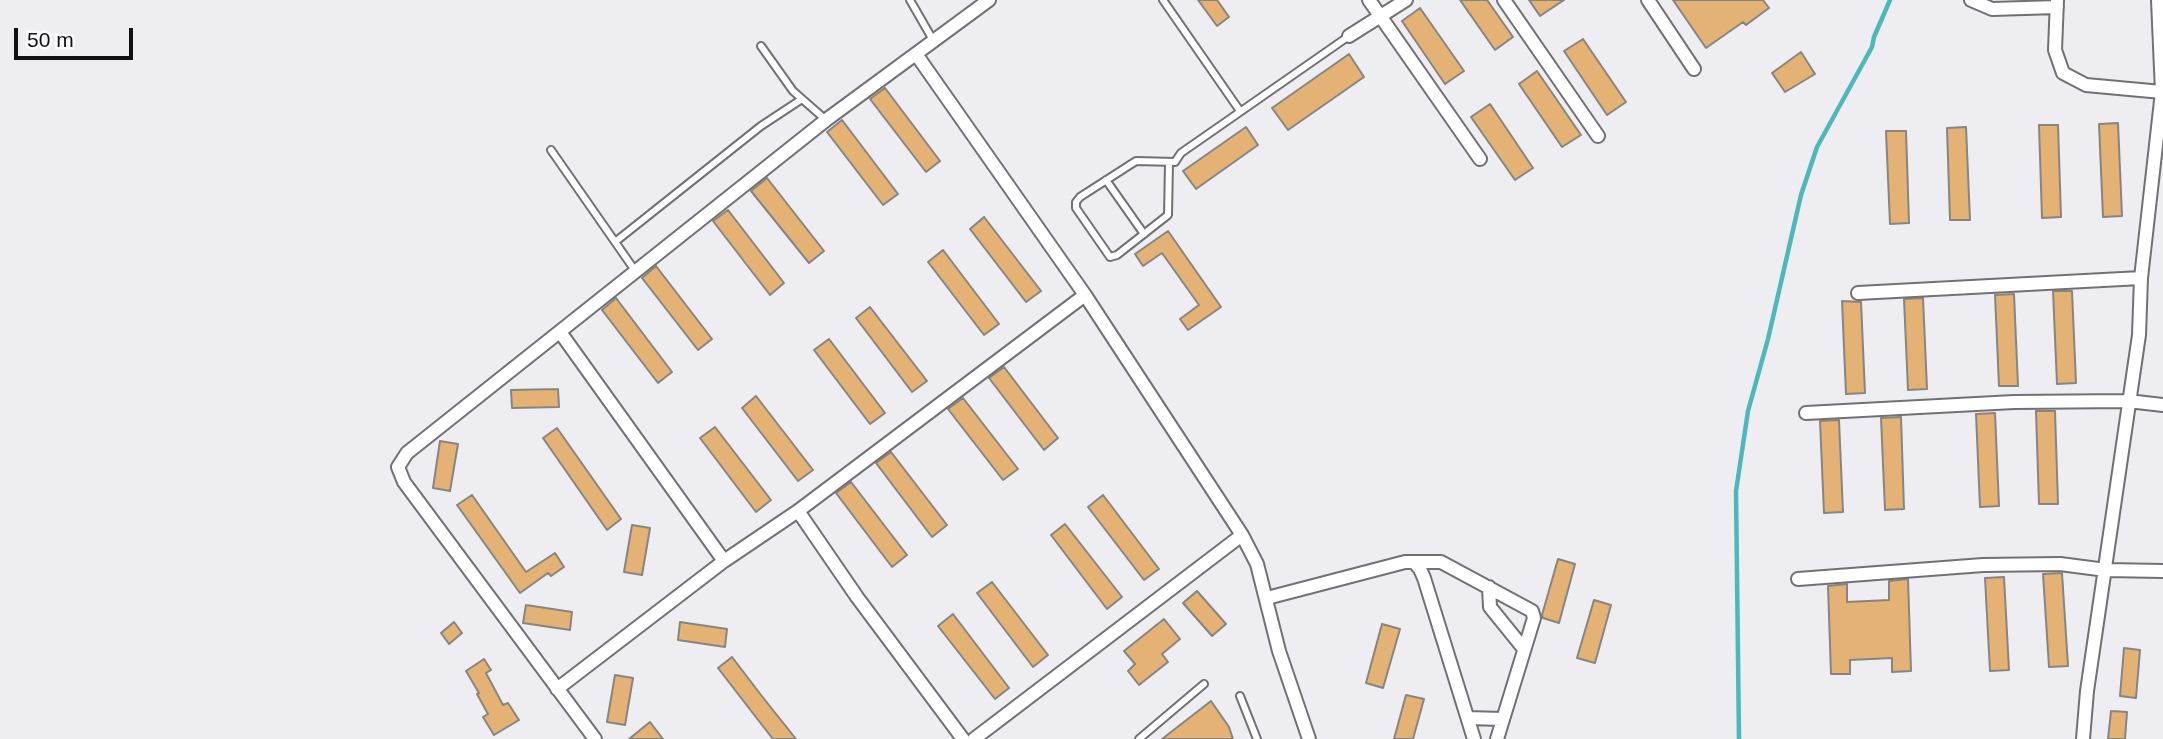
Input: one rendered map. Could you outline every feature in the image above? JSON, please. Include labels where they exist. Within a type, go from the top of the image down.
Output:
[{"type":"street","points":[[595,739],[404,482],[398,467],[407,453],[874,82],[989,0]]},
{"type":"street","points":[[1369,0],[1480,159]]},
{"type":"street","points":[[1349,36],[1406,0]]},
{"type":"street","points":[[1504,0],[1598,136]]},
{"type":"street","points":[[1648,0],[1694,69]]},
{"type":"street","points":[[1971,0],[1992,9],[2057,3],[2055,50],[2063,73],[2086,85],[2162,92]]},
{"type":"street","points":[[2083,739],[2087,691],[2139,335],[2141,278],[2162,92],[2158,0]]},
{"type":"street","points":[[916,54],[1085,295],[1242,535],[1257,564],[1279,650],[1309,739]]},
{"type":"street","points":[[1858,293],[2141,278]]},
{"type":"street","points":[[557,689],[724,561],[798,511],[1085,295]]},
{"type":"street","points":[[560,332],[724,561]]},
{"type":"street","points":[[1806,412],[2014,402],[2128,401],[2163,405]]},
{"type":"street","points":[[798,511],[857,597],[963,739]]},
{"type":"street","points":[[974,739],[1242,535]]},
{"type":"street","points":[[1267,598],[1405,562],[1441,562],[1532,611],[1534,618],[1497,739]]},
{"type":"street","points":[[1413,562],[1424,578],[1474,739]]},
{"type":"street","points":[[1798,579],[1983,565],[2060,564],[2106,570],[2163,571]]},
{"type":"street","points":[[1489,587],[1490,607],[1524,649]]},
{"type":"street","points":[[1468,718],[1503,719]]},
{"type":"lane","points":[[910,0],[934,41]]},
{"type":"lane","points":[[1163,0],[1240,111]]},
{"type":"lane","points":[[1169,164],[1168,215],[1117,255],[1110,257],[1076,208],[1080,197],[1136,161],[1169,164],[1175,162],[1181,153],[1349,36]]},
{"type":"lane","points":[[761,46],[802,99],[826,120]]},
{"type":"lane","points":[[615,242],[761,126],[802,99]]},
{"type":"lane","points":[[551,150],[636,272]]},
{"type":"lane","points":[[1106,180],[1144,234]]},
{"type":"lane","points":[[1139,739],[1204,684]]},
{"type":"lane","points":[[1240,696],[1257,739]]},
{"type":"building","points":[[1198,0],[1217,0],[1229,17],[1217,26]]},
{"type":"building","points":[[1460,0],[1487,0],[1513,37],[1495,50]]},
{"type":"building","points":[[1529,0],[1564,0],[1540,16]]},
{"type":"building","points":[[1673,0],[1763,0],[1769,8],[1746,25],[1743,22],[1706,48]]},
{"type":"building","points":[[1420,8],[1464,71],[1445,84],[1402,21]]},
{"type":"building","points":[[1583,39],[1626,102],[1607,115],[1564,51]]},
{"type":"building","points":[[1801,52],[1815,74],[1785,92],[1772,73]]},
{"type":"building","points":[[1349,54],[1364,77],[1288,130],[1272,108]]},
{"type":"building","points":[[1537,71],[1581,135],[1562,147],[1519,84]]},
{"type":"building","points":[[885,88],[940,161],[926,172],[870,99]]},
{"type":"building","points":[[1490,104],[1533,168],[1515,180],[1471,117]]},
{"type":"building","points":[[842,120],[898,194],[883,205],[827,132]]},
{"type":"building","points":[[2118,123],[2122,216],[2103,217],[2099,124]]},
{"type":"building","points":[[2039,125],[2058,125],[2061,217],[2042,218]]},
{"type":"building","points":[[1246,127],[1258,145],[1196,189],[1183,171]]},
{"type":"building","points":[[1966,127],[1970,220],[1950,220],[1947,128]]},
{"type":"building","points":[[1886,131],[1906,131],[1909,223],[1890,224]]},
{"type":"building","points":[[767,178],[824,251],[809,263],[751,191]]},
{"type":"building","points":[[728,210],[784,283],[770,295],[713,221]]},
{"type":"building","points":[[984,217],[1041,291],[1026,302],[970,229]]},
{"type":"building","points":[[1168,231],[1221,307],[1188,330],[1180,319],[1199,305],[1162,253],[1143,266],[1135,254]]},
{"type":"building","points":[[943,250],[999,324],[984,335],[928,262]]},
{"type":"building","points":[[656,266],[712,339],[698,350],[642,278]]},
{"type":"building","points":[[2053,291],[2072,291],[2076,383],[2057,384]]},
{"type":"building","points":[[2014,294],[2018,386],[1999,386],[1995,295]]},
{"type":"building","points":[[616,298],[672,372],[658,383],[602,310]]},
{"type":"building","points":[[1923,298],[1927,389],[1908,390],[1904,299]]},
{"type":"building","points":[[1842,301],[1861,302],[1865,393],[1846,394]]},
{"type":"building","points":[[870,307],[927,381],[912,392],[856,318]]},
{"type":"building","points":[[829,339],[885,413],[870,424],[814,350]]},
{"type":"building","points":[[1004,367],[1058,438],[1044,450],[989,378]]},
{"type":"building","points":[[558,389],[559,407],[512,408],[511,390]]},
{"type":"building","points":[[756,396],[813,470],[798,481],[742,408]]},
{"type":"building","points":[[963,398],[1018,469],[1003,480],[948,409]]},
{"type":"building","points":[[2036,411],[2055,411],[2058,504],[2039,504]]},
{"type":"building","points":[[1995,413],[1999,506],[1980,507],[1976,414]]},
{"type":"building","points":[[1901,417],[1904,509],[1885,510],[1881,418]]},
{"type":"building","points":[[1839,420],[1843,512],[1824,513],[1820,421]]},
{"type":"building","points":[[715,427],[771,500],[756,512],[700,438]]},
{"type":"building","points":[[557,428],[621,519],[607,530],[543,438]]},
{"type":"building","points":[[440,441],[458,444],[450,491],[433,488]]},
{"type":"building","points":[[891,452],[947,525],[932,537],[876,463]]},
{"type":"building","points":[[851,482],[907,555],[892,567],[836,493]]},
{"type":"building","points":[[472,495],[526,572],[555,553],[564,567],[551,576],[548,573],[520,593],[457,505]]},
{"type":"building","points":[[1103,495],[1159,569],[1144,580],[1088,507]]},
{"type":"building","points":[[1065,524],[1122,597],[1107,609],[1051,535]]},
{"type":"building","points":[[632,525],[650,528],[642,575],[624,572]]},
{"type":"building","points":[[1558,559],[1575,564],[1559,623],[1543,618],[1542,615]]},
{"type":"building","points":[[2062,573],[2068,666],[2049,667],[2043,574]]},
{"type":"building","points":[[2004,577],[2009,670],[1990,671],[1985,578]]},
{"type":"building","points":[[1908,579],[1911,671],[1892,672],[1892,658],[1850,660],[1850,674],[1831,674],[1828,586],[1847,584],[1847,602],[1889,600],[1889,581]]},
{"type":"building","points":[[992,582],[1048,655],[1033,667],[977,593]]},
{"type":"building","points":[[1197,591],[1226,624],[1212,636],[1183,603]]},
{"type":"building","points":[[1594,600],[1611,605],[1595,663],[1577,658]]},
{"type":"building","points":[[526,605],[572,612],[570,630],[523,623]]},
{"type":"building","points":[[953,614],[1009,688],[995,699],[938,626]]},
{"type":"building","points":[[1164,619],[1180,639],[1162,654],[1168,662],[1139,685],[1128,671],[1135,664],[1124,651]]},
{"type":"building","points":[[454,622],[462,633],[449,644],[441,633]]},
{"type":"building","points":[[680,622],[727,629],[725,647],[678,640]]},
{"type":"building","points":[[1382,624],[1400,629],[1383,688],[1366,683]]},
{"type":"building","points":[[2124,648],[2140,650],[2136,698],[2120,696]]},
{"type":"building","points":[[732,657],[796,739],[773,739],[755,716],[718,668]]},
{"type":"building","points":[[484,659],[491,670],[486,673],[503,705],[508,703],[519,720],[494,735],[483,717],[488,714],[477,694],[479,693],[466,671]]},
{"type":"building","points":[[615,675],[633,678],[625,725],[607,722]]},
{"type":"building","points":[[1406,695],[1424,699],[1413,739],[1394,739]]},
{"type":"building","points":[[1211,701],[1229,727],[1233,739],[1162,739]]},
{"type":"building","points":[[2111,711],[2127,712],[2125,739],[2108,739]]},
{"type":"building","points":[[650,722],[663,739],[629,739]]},
{"type":"waterway","points":[[1739,739],[1736,491],[1748,411],[1768,339],[1801,195],[1817,147],[1872,47],[1890,0]]}]
